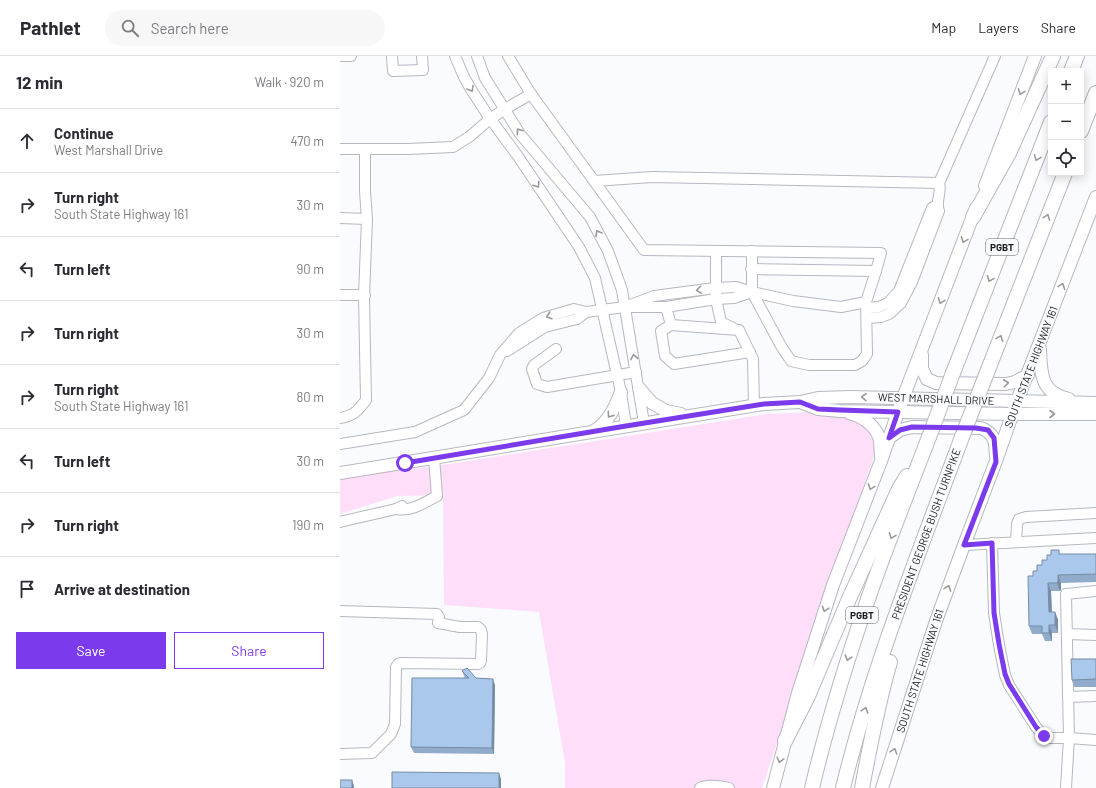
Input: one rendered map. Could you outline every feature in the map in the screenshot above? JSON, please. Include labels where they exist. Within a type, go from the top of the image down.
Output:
[{"type":"highway","points":[[973,217],[1009,153],[1053,56]]},
{"type":"highway","points":[[1072,68],[1077,56]]},
{"type":"highway","points":[[1084,123],[1096,93]]},
{"type":"highway","name":"PGBT","points":[[812,788],[822,747],[867,601],[953,373],[1048,130]]},
{"type":"highway","name":"PRESIDENT GEORGE BUSH TURNPIKE","points":[[844,788],[886,642],[962,437],[1064,176]]},
{"type":"highway","points":[[785,741],[808,696],[899,489],[927,442]]},
{"type":"highway","points":[[862,788],[871,736],[894,644],[903,597]]},
{"type":"main road","points":[[773,788],[798,693],[830,592],[1035,56]]},
{"type":"main road","name":"SOUTH STATE HIGHWAY 161","points":[[882,788],[936,621],[996,462],[1017,401],[1096,196]]},
{"type":"main road","points":[[1040,342],[1041,372],[1044,381],[1055,394],[1082,402]]},
{"type":"main road","points":[[922,352],[922,369],[924,374],[927,379],[936,383],[1006,384],[1016,382],[1028,375]]},
{"type":"main road","points":[[639,388],[652,403],[666,412],[690,416]]},
{"type":"main road","points":[[592,432],[600,428],[609,417],[616,406],[621,392]]},
{"type":"main road","name":"WEST MARSHALL DRIVE","points":[[340,473],[764,404],[800,402],[818,398],[851,397],[1096,403]]},
{"type":"main road","name":"WEST MARSHALL DRIVE","points":[[800,402],[818,409],[840,410],[1013,414],[1096,414]]},
{"type":"main road","points":[[840,410],[856,415],[865,420],[873,428],[878,435],[880,443],[881,461]]},
{"type":"main road","points":[[889,438],[900,430],[912,427],[982,428],[988,430],[994,438],[996,462]]},
{"type":"lane","points":[[340,56],[351,56]]},
{"type":"lane","points":[[392,56],[393,71],[423,70],[422,56]]},
{"type":"lane","points":[[455,56],[464,77],[490,119],[517,155],[579,247],[595,278],[621,392],[626,426]]},
{"type":"lane","points":[[477,56],[485,78],[520,134],[590,218],[608,251],[622,290],[644,423]]},
{"type":"lane","points":[[508,56],[532,94],[644,250],[752,251],[881,253],[867,309],[867,354],[862,361],[855,365],[809,365],[791,362],[780,346],[752,292],[752,251]]},
{"type":"lane","points":[[625,307],[654,296],[715,288],[736,287],[792,301],[867,309],[881,317],[889,314],[901,302],[912,282],[939,211],[937,205],[941,189],[940,183],[995,56]]},
{"type":"lane","points":[[340,149],[408,150],[454,147],[469,137],[490,119],[532,94]]},
{"type":"lane","points":[[340,418],[354,414],[366,400],[365,294],[367,219],[365,149]]},
{"type":"lane","points":[[594,181],[652,177],[940,183]]},
{"type":"lane","points":[[340,218],[367,219]]},
{"type":"lane","points":[[716,251],[715,288],[721,322],[739,330],[753,359],[754,406]]},
{"type":"lane","points":[[751,269],[876,271]]},
{"type":"lane","points":[[340,444],[415,432],[464,410],[489,378],[500,355],[519,333],[543,318],[574,309],[586,312],[625,307],[666,307],[716,299],[734,298],[752,292]]},
{"type":"lane","points":[[340,295],[365,294]]},
{"type":"lane","points":[[666,307],[671,326]]},
{"type":"lane","points":[[739,330],[671,326],[661,331],[665,356],[674,364],[750,352]]},
{"type":"lane","points":[[556,349],[534,365],[532,369],[537,384],[547,387],[636,372]]},
{"type":"lane","points":[[340,522],[396,509],[403,505],[416,507],[437,496],[434,458]]},
{"type":"lane","points":[[1016,542],[1017,524],[1019,520],[1026,517],[1096,513]]},
{"type":"lane","points":[[964,545],[1096,538]]},
{"type":"lane","points":[[992,543],[994,613],[1005,674],[1009,684],[1036,727],[1044,736],[1049,738],[1096,740]]},
{"type":"lane","points":[[1066,788],[1069,738],[1066,594],[1096,591]]},
{"type":"lane","points":[[340,611],[437,614],[439,617],[438,623],[460,627],[478,627],[482,634],[481,661],[478,664],[398,664],[396,668],[395,724],[391,734],[372,753],[340,754]]},
{"type":"lane","points":[[1067,634],[1096,634]]},
{"type":"lane","points":[[1068,697],[1096,696]]},
{"type":"lane","points":[[700,788],[708,786],[721,786],[729,788]]},
{"type":"shaded area","points":[[811,412],[849,416],[866,426],[876,445],[873,459],[762,788],[565,788],[565,763],[539,612],[444,605],[443,495],[397,496],[340,514],[340,478],[449,464],[767,414]]},
{"type":"building","points":[[1051,550],[1059,550],[1059,554],[1096,554],[1096,574],[1058,575],[1057,583],[1048,583],[1049,612],[1055,612],[1055,625],[1049,625],[1049,633],[1042,633],[1042,626],[1029,626],[1028,576],[1033,576],[1033,571],[1037,571],[1037,565],[1042,565],[1042,560],[1047,560],[1047,555],[1051,555]]},
{"type":"building","points":[[1071,659],[1096,659],[1096,679],[1072,680]]},
{"type":"building","points":[[467,668],[476,678],[493,679],[492,748],[411,747],[412,678],[469,678],[462,671]]},
{"type":"building","points":[[392,772],[499,773],[499,788],[392,788]]},
{"type":"building","points":[[340,780],[352,780],[352,788],[340,788]]},
{"type":"route","points":[[405,463],[440,456],[764,404],[800,402],[818,409],[898,412],[889,438],[900,430],[912,427],[982,428],[988,430],[994,438],[996,462],[964,545],[992,543],[994,613],[1005,674],[1009,684],[1036,727],[1044,736]]}]
